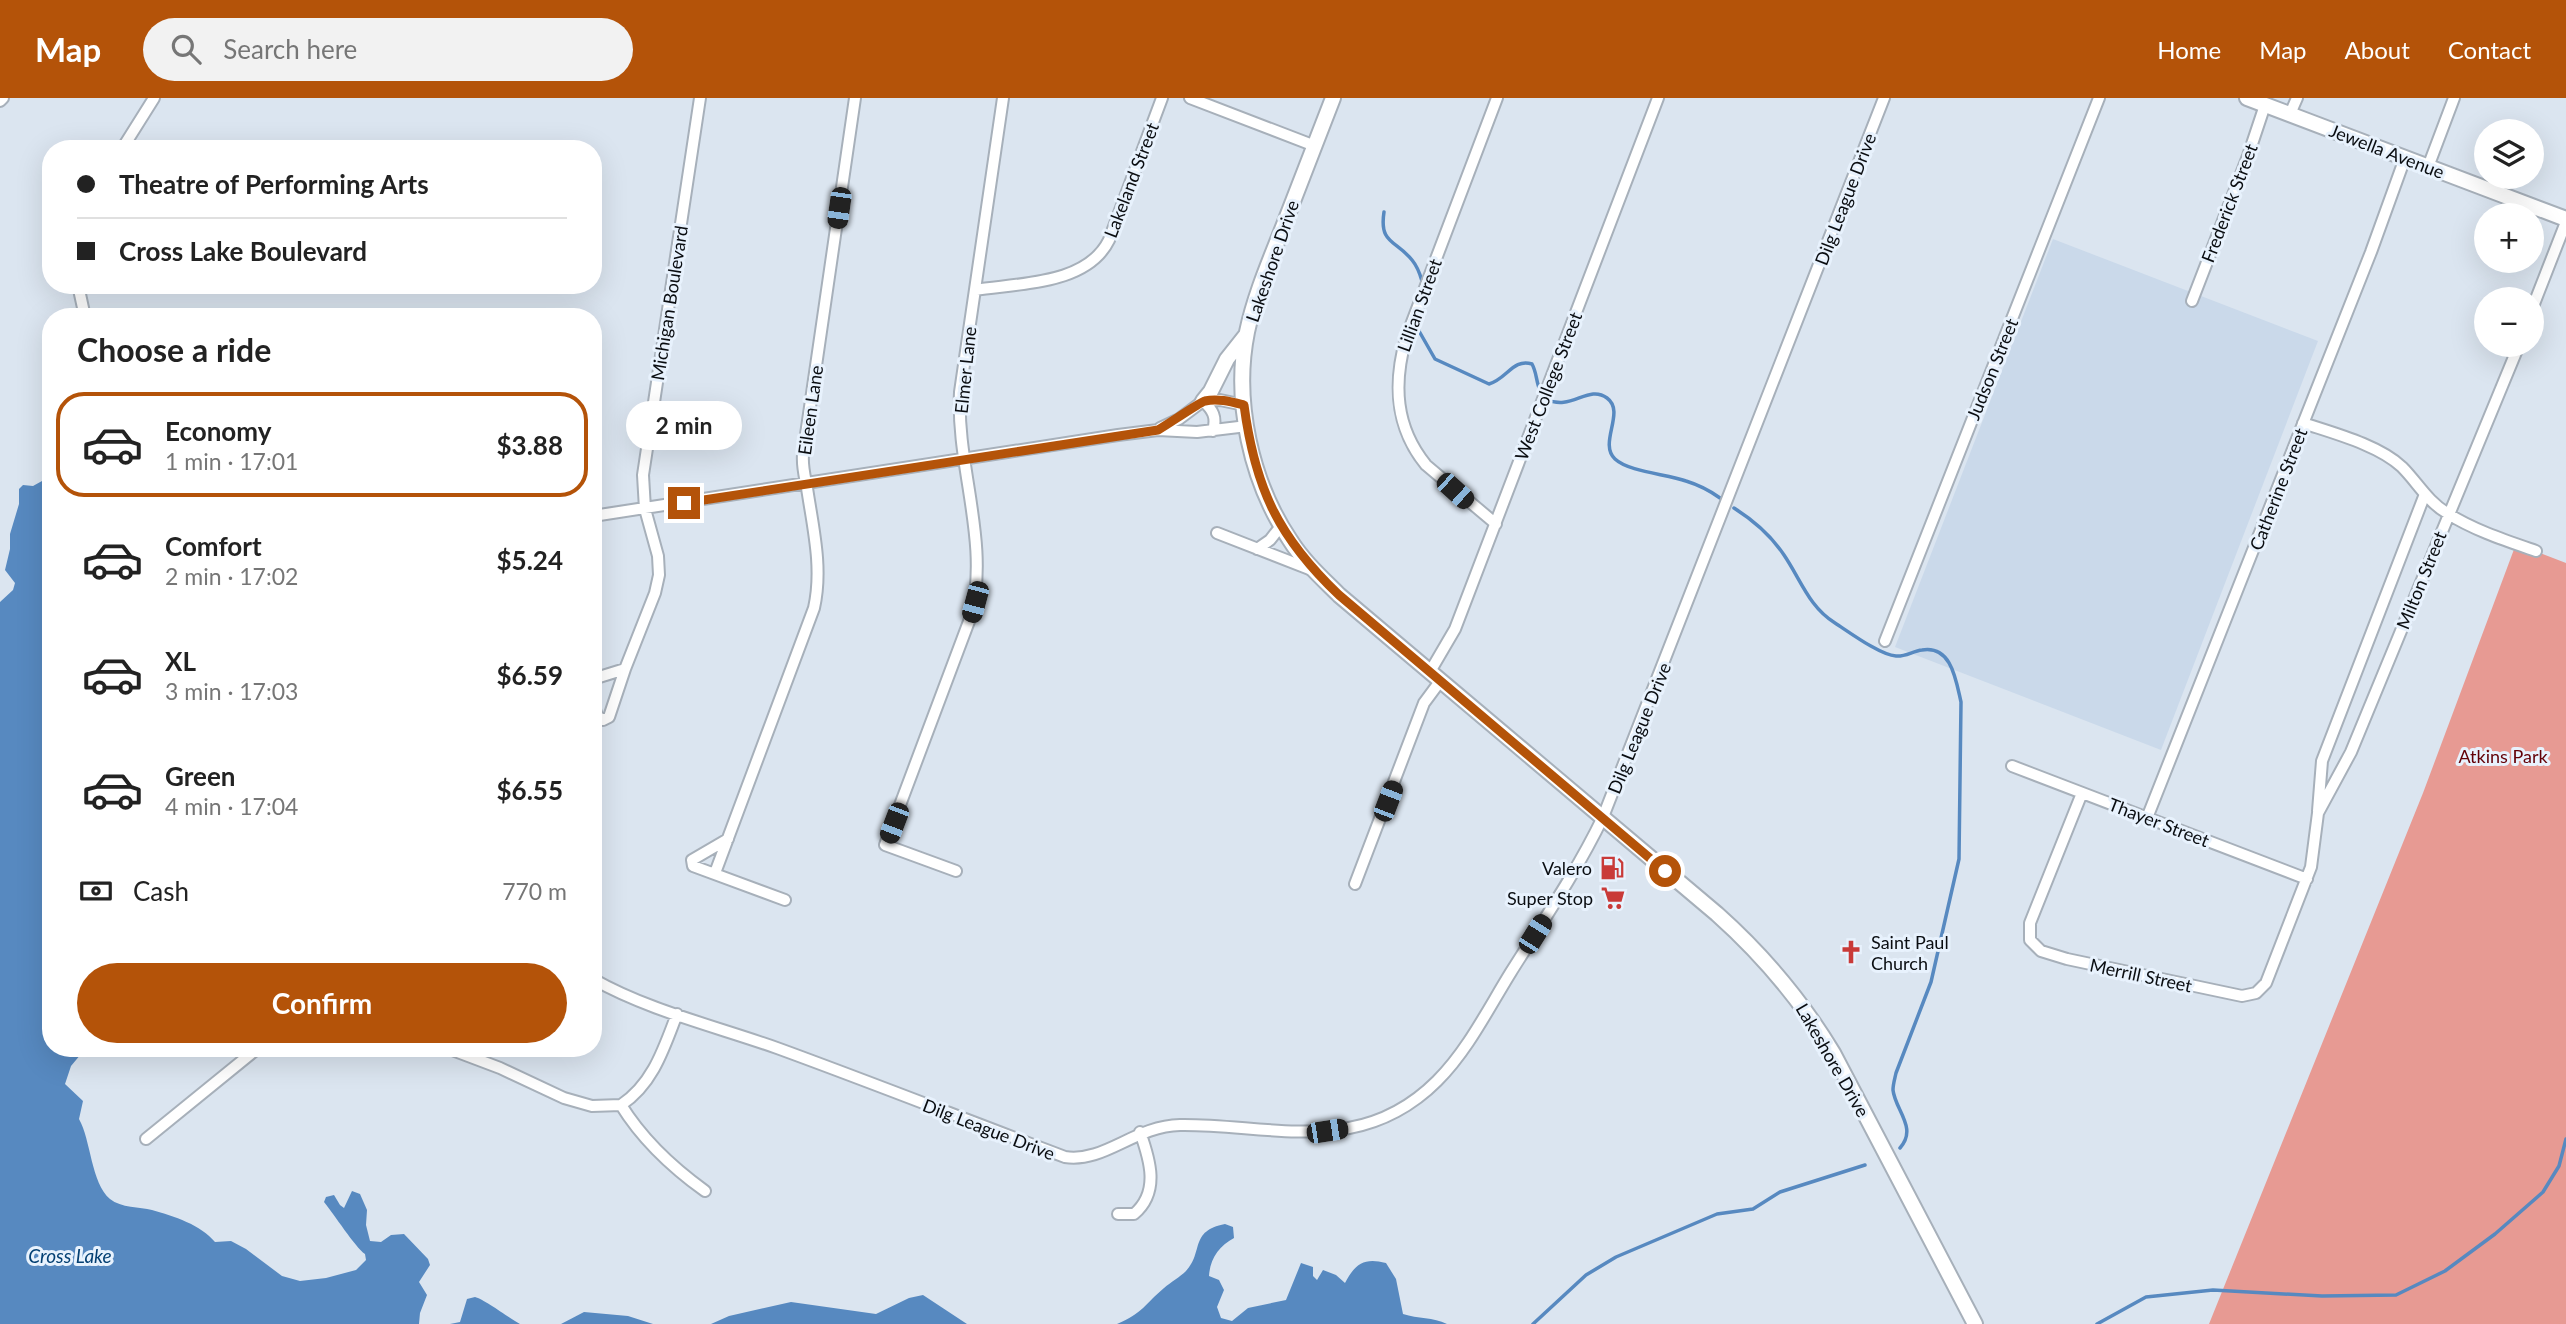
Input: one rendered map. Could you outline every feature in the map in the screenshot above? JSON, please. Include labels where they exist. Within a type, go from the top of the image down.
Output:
[{"type":"main road","name":"Lakeshore Drive","points":[[1333,98],[1264,276],[1247,333],[1242,381],[1247,426],[1258,476],[1281,526],[1315,571],[1339,595],[1751,944],[1796,998],[1832,1053],[1975,1324]]},
{"type":"main road","name":"Jewella Avenue","points":[[2247,98],[2566,220]]},
{"type":"main road","points":[[1198,405],[1211,391],[1227,359],[1247,333]]},
{"type":"street","points":[[128,140],[154,98]]},
{"type":"street","name":"Michigan Boulevard","points":[[602,719],[609,718],[655,593],[659,575],[658,556],[645,509],[643,475],[700,98]]},
{"type":"street","name":"Eileen Lane","points":[[715,873],[814,608],[818,566],[803,455],[855,98]]},
{"type":"street","name":"Elmer Lane","points":[[956,871],[885,845],[975,602],[979,573],[978,555],[960,431],[960,392],[1003,98]]},
{"type":"street","name":"Lakeland Street","points":[[975,290],[1064,276],[1087,267],[1100,255],[1162,98]]},
{"type":"street","points":[[1191,98],[1315,146]]},
{"type":"street","name":"Lillian Street","points":[[1496,98],[1406,338],[1397,373],[1400,415],[1406,435],[1416,453],[1435,473],[1496,524]]},
{"type":"street","name":"West College Street","points":[[1355,884],[1658,98]]},
{"type":"street","name":"Dilg League Drive","points":[[602,983],[677,1014],[1075,1159],[1093,1156],[1140,1132],[1164,1126],[1327,1131],[1375,1121],[1416,1099],[1436,1082],[1465,1046],[1577,866],[1603,817],[1884,98]]},
{"type":"street","name":"Judson Street","points":[[1885,640],[2099,98]]},
{"type":"street","points":[[2290,114],[2297,98]]},
{"type":"street","points":[[2428,167],[2455,98]]},
{"type":"street","name":"Frederick Street","points":[[2192,301],[2266,105]]},
{"type":"street","name":"Catherine Street","points":[[2147,818],[2405,158]]},
{"type":"street","points":[[2540,287],[2566,220]]},
{"type":"street","name":"Milton Street","points":[[2318,813],[2351,752],[2514,357]]},
{"type":"street","points":[[1158,430],[1198,405],[1220,400],[1244,405]]},
{"type":"street","points":[[1198,405],[1212,409],[1216,422],[1213,431]]},
{"type":"street","points":[[1197,432],[1198,405]]},
{"type":"street","points":[[2303,423],[2387,456],[2401,466],[2448,515],[2536,551]]},
{"type":"street","points":[[602,515],[1158,430],[1197,432],[1247,426]]},
{"type":"street","name":"Milton Street","points":[[2242,996],[2256,993],[2266,983],[2307,879],[2318,813],[2322,761],[2425,494]]},
{"type":"street","points":[[1257,549],[1270,540],[1281,526]]},
{"type":"street","points":[[1217,533],[1315,571]]},
{"type":"street","points":[[602,676],[625,669]]},
{"type":"street","name":"Thayer Street","points":[[2012,766],[2307,879]]},
{"type":"street","name":"Merrill Street","points":[[2082,793],[2029,923],[2030,940],[2041,951],[2067,959],[2242,996]]},
{"type":"street","points":[[728,839],[692,860],[693,866],[785,900]]},
{"type":"street","points":[[471,1057],[564,1098],[592,1106],[621,1105],[637,1093],[657,1065],[677,1014]]},
{"type":"street","points":[[146,1139],[247,1057]]},
{"type":"street","points":[[621,1105],[642,1134],[678,1170],[705,1191]]},
{"type":"street","points":[[1118,1214],[1135,1214],[1142,1208],[1150,1192],[1151,1170],[1140,1132]]},
{"type":"shaded area","points":[[2053,239],[2318,341],[2161,750],[1895,647]]},
{"type":"green space","name":"Atkins Park","points":[[2516,544],[2566,563],[2566,1324],[2209,1324],[2423,793]]},
{"type":"water","name":"Cross Lake","points":[[42,481],[42,1057],[78,1057],[71,1066],[65,1084],[83,1101],[79,1119],[99,1183],[114,1202],[169,1215],[202,1231],[215,1242],[231,1241],[282,1276],[300,1281],[356,1270],[366,1260],[365,1254],[324,1202],[326,1197],[334,1195],[344,1208],[352,1191],[360,1194],[367,1210],[366,1225],[370,1241],[381,1242],[391,1235],[404,1234],[428,1259],[430,1265],[419,1282],[427,1295],[419,1324],[0,1324],[0,602],[13,590],[15,583],[5,570],[10,534],[19,504],[19,489],[23,485],[33,486]]},
{"type":"water","points":[[1225,1224],[1233,1227],[1234,1238],[1216,1254],[1209,1276],[1219,1280],[1224,1290],[1217,1307],[1221,1318],[1232,1321],[1248,1308],[1286,1300],[1301,1263],[1313,1267],[1313,1276],[1317,1280],[1323,1270],[1336,1275],[1345,1283],[1357,1267],[1372,1261],[1386,1263],[1396,1279],[1403,1314],[1447,1324],[1117,1324],[1138,1312],[1184,1273],[1206,1232]]},
{"type":"water","points":[[923,1295],[967,1324],[711,1324],[729,1316],[791,1302],[876,1314],[909,1298]]},
{"type":"water","points":[[475,1297],[520,1324],[450,1324],[460,1322],[467,1299]]},
{"type":"water","points":[[584,1312],[628,1316],[653,1324],[561,1324]]},
{"type":"waterway","points":[[1384,212],[1386,236],[1412,260],[1422,281]]},
{"type":"waterway","points":[[1416,322],[1435,359],[1489,384],[1515,366],[1532,364],[1540,390]]},
{"type":"waterway","points":[[1546,399],[1563,402],[1593,394],[1607,398],[1614,411],[1609,445],[1615,459],[1629,467],[1695,484],[1720,498]]},
{"type":"waterway","points":[[1734,508],[1755,523],[1774,542],[1812,601],[1826,617],[1889,655],[1903,656],[1922,650],[1940,653],[1951,666],[1957,684],[1961,702],[1959,859],[1931,982],[1894,1081],[1893,1090],[1907,1133],[1900,1148]]},
{"type":"waterway","points":[[2097,1324],[2146,1297],[2213,1290],[2322,1296],[2396,1295],[2445,1271],[2495,1234],[2543,1192],[2559,1166],[2566,1139]]},
{"type":"waterway","points":[[1533,1324],[1586,1275],[1616,1257],[1717,1214],[1753,1209],[1780,1192],[1865,1165]]},
{"type":"place","name":"Valero","points":[[1612,868]]},
{"type":"place","name":"Super Stop","points":[[1613,898]]},
{"type":"place","name":"Saint Paul Church","points":[[1851,952]]},
{"type":"route","points":[[684,503],[1158,430],[1179,419],[1203,401],[1220,400],[1244,405],[1258,476],[1289,540],[1300,555],[1339,595],[1665,871]]}]
